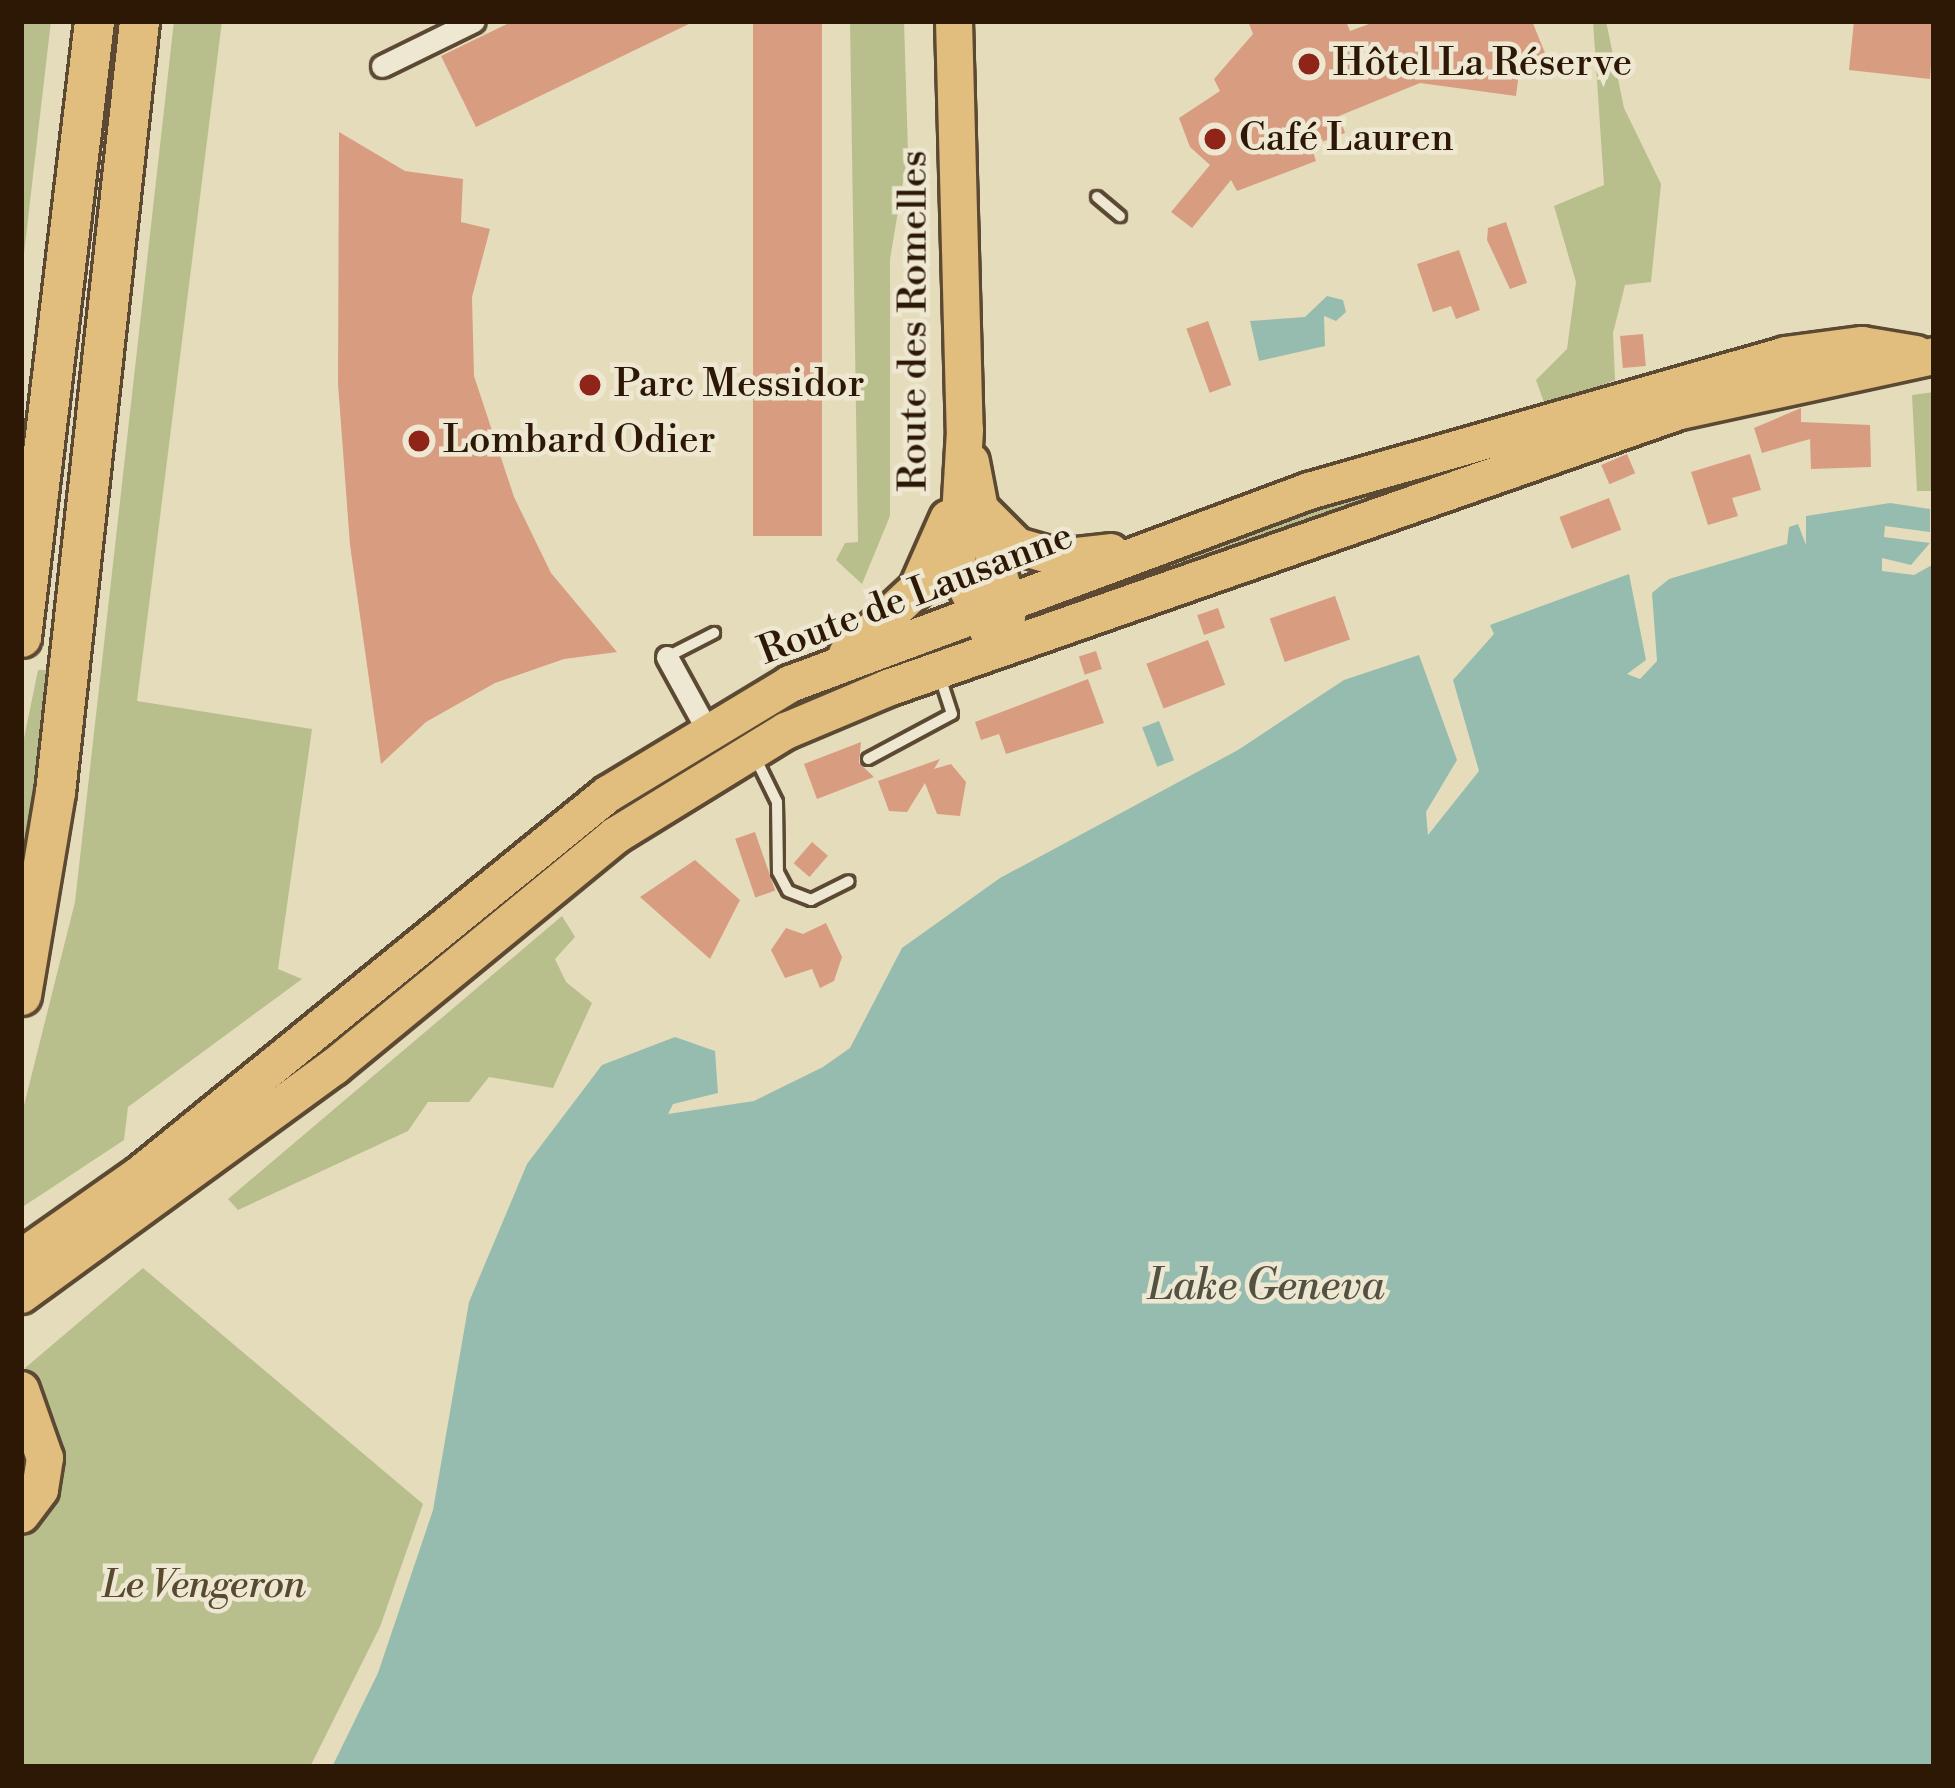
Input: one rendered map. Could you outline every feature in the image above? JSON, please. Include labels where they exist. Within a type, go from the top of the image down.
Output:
[{"type":"highway","points":[[21,638],[39,523],[94,21]]},
{"type":"highway","points":[[21,995],[55,793],[139,21]]},
{"type":"main road","name":"Route des Romelles","points":[[954,21],[968,501],[992,612]]},
{"type":"main road","name":"Route de Lausanne","points":[[21,1258],[196,1128],[608,794],[706,728],[830,666],[992,612],[1309,491],[1785,355],[1862,345],[1928,356]]},
{"type":"main road","name":"Route de Lausanne","points":[[21,1295],[334,1067],[615,836],[739,757],[938,671],[1680,411],[1928,356]]},
{"type":"main road","points":[[830,666],[917,590],[968,501],[1017,546],[1053,558],[1168,542]]},
{"type":"main road","points":[[992,612],[1004,649]]},
{"type":"main road","points":[[706,728],[739,757]]},
{"type":"main road","points":[[21,1228],[196,1128]]},
{"type":"main road","points":[[21,1390],[45,1458],[40,1490],[21,1515]]},
{"type":"street","points":[[382,67],[474,21]]},
{"type":"street","points":[[667,657],[706,728]]},
{"type":"lane","points":[[1097,197],[1120,216]]},
{"type":"lane","points":[[667,657],[714,632]]},
{"type":"lane","points":[[868,759],[952,714],[938,671]]},
{"type":"lane","points":[[739,757],[777,802],[778,872],[788,891],[811,900],[849,881]]},
{"type":"green space","points":[[21,21],[51,21],[21,279]]},
{"type":"green space","points":[[174,21],[222,21],[137,701],[312,729],[278,969],[302,979],[128,1107],[124,1140],[21,1208],[21,1117],[75,902]]},
{"type":"green space","points":[[850,21],[904,21],[908,152],[890,259],[890,516],[862,584],[836,560],[845,543],[858,542]]},
{"type":"green space","points":[[1593,21],[1606,21],[1624,108],[1661,184],[1651,282],[1625,285],[1613,333],[1615,380],[1546,408],[1536,380],[1567,349],[1576,282],[1554,206],[1604,185]]},
{"type":"green space","points":[[1744,372],[1042,618],[1039,608],[1324,505]]},
{"type":"green space","points":[[1934,392],[1934,491],[1917,491],[1912,395]]},
{"type":"green space","points":[[38,670],[52,670],[21,902],[21,753]]},
{"type":"green space","points":[[562,916],[575,937],[555,959],[566,982],[592,1003],[553,1088],[489,1077],[469,1102],[428,1102],[408,1131],[238,1210],[228,1199]]},
{"type":"green space","name":"Le Vengeron","points":[[143,1268],[423,1504],[380,1627],[310,1767],[21,1767],[21,1532],[61,1455],[56,1423],[25,1368]]},
{"type":"water","points":[[1327,296],[1343,300],[1346,312],[1336,321],[1324,316],[1325,346],[1259,361],[1250,321],[1305,317]]},
{"type":"water","name":"Lake Geneva","points":[[1890,503],[1930,509],[1930,532],[1885,526],[1884,537],[1930,543],[1911,565],[1882,558],[1882,571],[1914,575],[1934,564],[1934,1767],[332,1767],[378,1673],[433,1510],[469,1302],[527,1164],[602,1065],[675,1037],[715,1051],[718,1093],[673,1104],[668,1114],[754,1101],[823,1067],[850,1048],[902,948],[1000,878],[1238,750],[1344,680],[1419,655],[1457,760],[1426,812],[1428,835],[1479,771],[1453,680],[1494,634],[1490,625],[1629,574],[1646,660],[1627,674],[1640,679],[1657,661],[1652,593],[1669,579],[1787,544],[1789,527],[1798,524],[1806,545],[1806,516]]},
{"type":"water","points":[[1159,721],[1174,760],[1157,767],[1142,727]]},
{"type":"building","points":[[513,21],[695,21],[476,127],[441,56]]},
{"type":"building","points":[[753,21],[822,21],[822,536],[753,536]]},
{"type":"building","points":[[1248,21],[1346,21],[1350,31],[1377,21],[1532,21],[1549,63],[1519,73],[1516,96],[1420,83],[1339,116],[1345,133],[1311,146],[1316,161],[1237,191],[1231,180],[1192,228],[1171,212],[1210,165],[1190,147],[1179,118],[1220,91],[1214,79],[1253,34]]},
{"type":"building","points":[[1854,21],[1934,21],[1930,79],[1849,70]]},
{"type":"building","name":"Lombard Odier","points":[[339,132],[405,171],[463,179],[461,222],[490,229],[472,297],[474,376],[514,497],[551,573],[617,652],[564,659],[495,683],[426,722],[381,764],[350,545],[338,384]]},
{"type":"building","points":[[1506,222],[1527,283],[1510,289],[1487,240],[1488,228]]},
{"type":"building","points":[[1459,250],[1480,310],[1456,319],[1451,306],[1433,312],[1417,264]]},
{"type":"building","points":[[1208,321],[1231,385],[1210,393],[1186,329]]},
{"type":"building","points":[[1643,334],[1646,366],[1623,368],[1620,336]]},
{"type":"building","points":[[1801,408],[1801,422],[1870,425],[1871,467],[1811,469],[1810,439],[1762,453],[1754,428]]},
{"type":"building","points":[[1627,454],[1635,473],[1609,484],[1601,465]]},
{"type":"building","points":[[1750,454],[1761,490],[1732,498],[1738,516],[1708,525],[1691,472]]},
{"type":"building","points":[[1609,498],[1621,530],[1572,549],[1560,517]]},
{"type":"building","points":[[1335,596],[1350,639],[1285,662],[1270,618]]},
{"type":"building","points":[[1218,608],[1225,628],[1204,635],[1197,615]]},
{"type":"building","points":[[1208,640],[1225,685],[1164,708],[1146,664]]},
{"type":"building","points":[[1096,651],[1102,669],[1085,675],[1079,657]]},
{"type":"building","points":[[1088,679],[1104,723],[1006,754],[999,734],[981,740],[975,722]]},
{"type":"building","points":[[861,742],[859,763],[874,777],[817,799],[804,764]]},
{"type":"building","points":[[940,759],[934,769],[951,764],[966,782],[960,816],[937,814],[925,783],[907,812],[889,811],[878,781]]},
{"type":"building","points":[[755,832],[775,891],[755,897],[735,839]]},
{"type":"building","points":[[812,842],[828,856],[809,877],[794,863]]},
{"type":"building","points":[[695,860],[740,900],[710,959],[640,897]]},
{"type":"building","points":[[826,923],[842,957],[834,981],[820,988],[812,969],[785,978],[771,950],[786,928],[803,934]]},
{"type":"place","name":"Hôtel La Réserve","points":[[1309,64]]},
{"type":"place","name":"Café Lauren","points":[[1215,139]]},
{"type":"place","name":"Parc Messidor","points":[[590,385]]},
{"type":"place","name":"Lombard Odier","points":[[419,441]]}]
